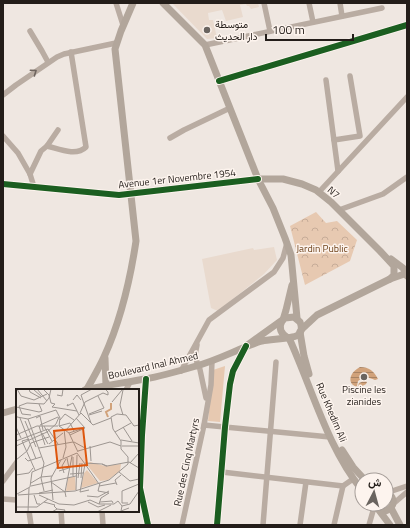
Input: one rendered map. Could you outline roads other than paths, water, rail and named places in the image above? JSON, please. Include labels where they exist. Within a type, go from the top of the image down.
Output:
[{"type":"main road","points":[[87,389],[105,356],[122,309],[134,257],[136,241],[115,49],[123,25],[133,3]]},
{"type":"main road","points":[[166,4],[205,45],[258,179],[272,208],[291,255],[298,318],[301,331]]},
{"type":"main road","name":"N7","points":[[258,179],[283,180],[302,184],[319,192],[380,251]]},
{"type":"main road","points":[[380,251],[407,265]]},
{"type":"main road","points":[[380,251],[403,268],[407,275]]},
{"type":"main road","points":[[380,251],[394,266],[394,275],[390,279]]},
{"type":"main road","points":[[246,346],[282,320],[291,316],[298,318],[317,315],[390,279],[407,275]]},
{"type":"main road","points":[[363,293],[407,275]]},
{"type":"main road","points":[[289,338],[280,331],[280,327],[286,310],[293,278]]},
{"type":"main road","points":[[246,346],[270,339],[296,337],[317,315]]},
{"type":"main road","name":"Rue Khedim Ali","points":[[301,331],[304,356],[309,374],[332,429],[345,455],[357,472]]},
{"type":"main road","name":"Rue Khedim Ali","points":[[289,338],[330,437],[353,479]]},
{"type":"main road","name":"Boulevard Inal Ahmed","points":[[91,389],[181,371],[212,361],[246,346]]},
{"type":"main road","points":[[105,356],[106,386]]},
{"type":"main road","points":[[3,413],[16,409]]},
{"type":"main road","points":[[380,512],[390,525]]},
{"type":"main road","points":[[393,512],[400,525]]},
{"type":"street","points":[[116,3],[123,25]]},
{"type":"street","points":[[264,3],[270,31]]},
{"type":"street","points":[[309,3],[313,22]]},
{"type":"street","points":[[340,3],[342,16]]},
{"type":"street","points":[[205,45],[382,8]]},
{"type":"street","points":[[219,81],[407,25]]},
{"type":"street","points":[[30,31],[48,62]]},
{"type":"street","points":[[3,95],[48,62],[64,54],[116,43]]},
{"type":"street","points":[[47,146],[76,152],[84,149],[86,146],[71,52]]},
{"type":"street","points":[[350,76],[360,136],[366,142]]},
{"type":"street","points":[[326,80],[338,171]]},
{"type":"street","points":[[319,192],[407,97]]},
{"type":"street","points":[[170,138],[230,108]]},
{"type":"street","points":[[30,174],[41,151],[47,146],[58,130]]},
{"type":"street","points":[[3,136],[18,153],[30,174],[34,188]]},
{"type":"street","points":[[334,140],[360,136]]},
{"type":"street","points":[[339,210],[383,194],[407,177]]},
{"type":"street","name":"Avenue 1er Novembre 1954","points":[[3,184],[119,195],[258,179]]},
{"type":"street","points":[[181,371],[187,357],[209,320],[274,272],[283,258],[287,244]]},
{"type":"street","points":[[199,337],[195,353],[207,402]]},
{"type":"street","points":[[217,525],[225,427],[232,375],[246,346]]},
{"type":"street","points":[[207,402],[211,386],[212,361]]},
{"type":"street","points":[[263,525],[276,362]]},
{"type":"street","points":[[146,379],[140,435],[139,488],[148,525]]},
{"type":"street","points":[[126,389],[130,382]]},
{"type":"street","name":"Rue des Cinq Martyrs","points":[[182,525],[204,425],[207,402]]},
{"type":"street","points":[[204,425],[270,430],[330,437]]},
{"type":"street","points":[[3,482],[16,463]]},
{"type":"street","points":[[222,472],[343,486],[353,479]]},
{"type":"street","points":[[300,525],[306,482]]},
{"type":"street","points":[[334,525],[343,486]]},
{"type":"street","points":[[394,490],[407,486]]},
{"type":"street","points":[[394,504],[407,492]]},
{"type":"street","points":[[3,499],[16,500]]},
{"type":"street","points":[[30,512],[31,525]]},
{"type":"street","points":[[61,512],[62,525]]},
{"type":"street","points":[[102,512],[103,525]]},
{"type":"street","points":[[369,525],[372,512]]},
{"type":"place","name":"متوسطة دار الحديث","points":[[207,30]]},
{"type":"place","name":"Piscine les zianides","points":[[364,377]]},
{"type":"park label","name":"Jardin Public","points":[[322,248]]}]
